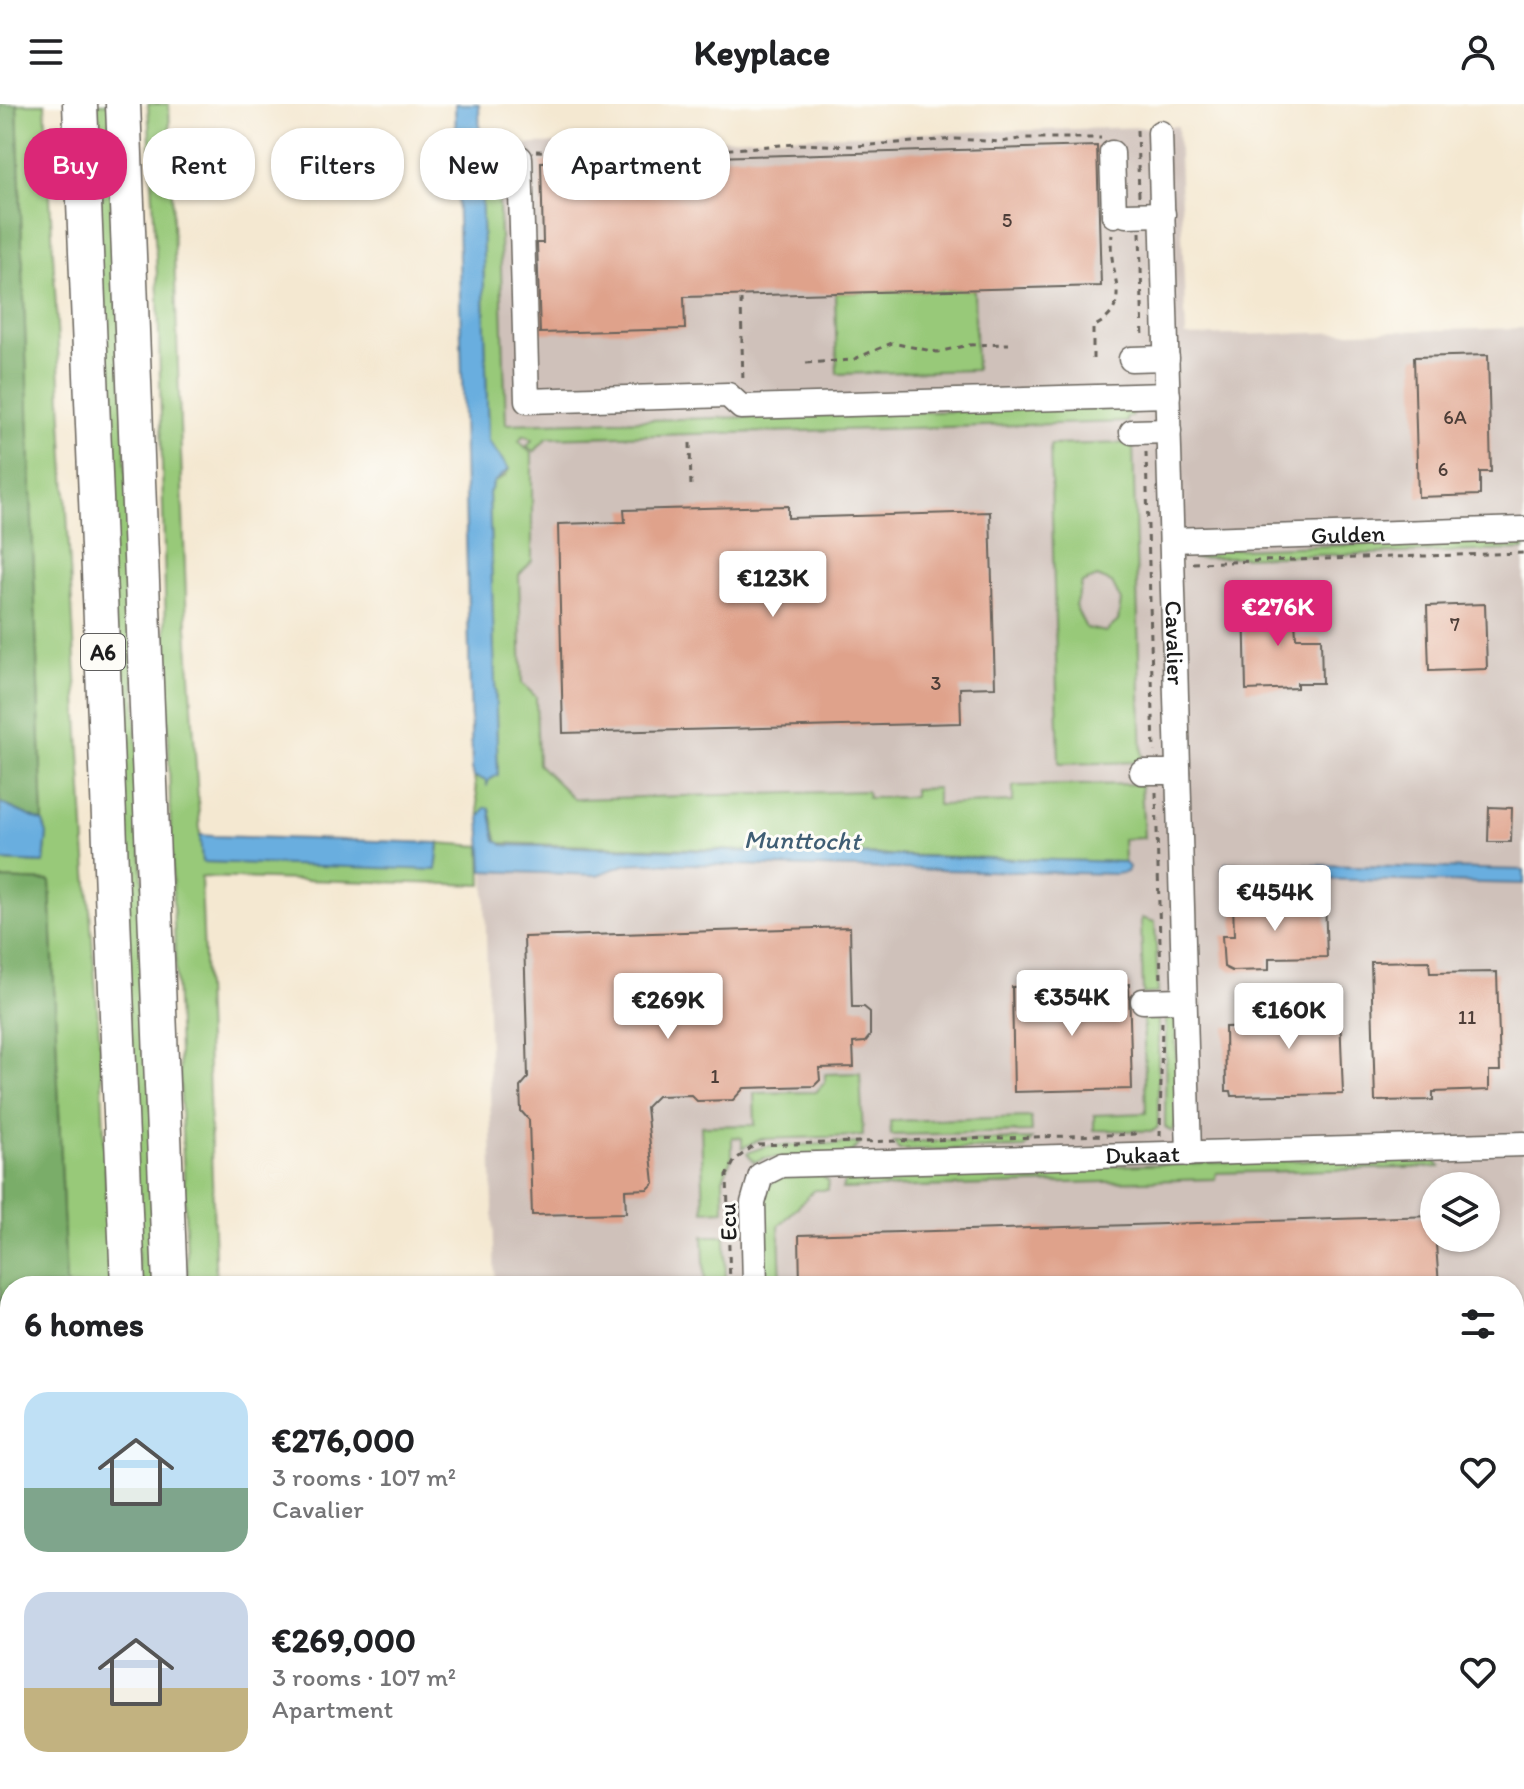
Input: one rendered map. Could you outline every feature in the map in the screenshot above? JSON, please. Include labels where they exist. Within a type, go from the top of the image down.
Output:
[{"type":"highway","name":"A6","points":[[66,104],[88,268]]},
{"type":"highway","name":"A6","points":[[80,104],[128,1276]]},
{"type":"highway","name":"A6","points":[[123,104],[170,1276]]},
{"type":"street","name":"Cavalier","points":[[1148,131],[1131,218],[1147,358],[1168,395],[1149,432],[1172,540],[1158,772],[1163,1001],[1189,1154]]},
{"type":"street","points":[[1112,153],[1131,218]]},
{"type":"street","points":[[527,200],[527,401],[728,395],[741,407],[1168,395]]},
{"type":"street","name":"Gulden","points":[[1172,540],[1524,529]]},
{"type":"street","name":"Dukaat","points":[[761,1175],[771,1168],[792,1165],[1189,1154],[1458,1156],[1524,1144]]},
{"type":"street","name":"Ecu","points":[[755,1276],[753,1203],[761,1175]]},
{"type":"path","points":[[1093,359],[1093,327],[1111,316],[1119,294],[1109,260],[1131,218],[1148,131]]},
{"type":"path","points":[[527,154],[586,154],[661,146],[719,150],[795,144],[886,145],[956,139],[1001,142],[1087,136],[1106,139],[1112,153]]},
{"type":"path","points":[[1131,218],[1147,358]]},
{"type":"path","points":[[741,300],[744,391]]},
{"type":"path","points":[[806,363],[852,360],[892,343],[937,352],[969,345],[1009,344]]},
{"type":"path","points":[[1149,432],[1163,1001]]},
{"type":"path","points":[[690,443],[691,490]]},
{"type":"path","points":[[1187,563],[1524,553]]},
{"type":"path","name":"Dukaat","points":[[1154,1135],[1160,1136],[1163,1097],[1163,1001]]},
{"type":"path","name":"Dukaat","points":[[735,1160],[745,1150],[764,1142],[1142,1134]]},
{"type":"path","name":"Ecu","points":[[730,1276],[727,1185],[735,1160]]},
{"type":"shaded area","points":[[1178,126],[1186,336],[1524,328],[1524,1276],[495,1276],[484,857],[517,856],[499,200],[527,200],[527,144],[543,144],[543,200],[730,200],[730,138]]},
{"type":"green space","points":[[0,104],[17,104],[43,822],[0,803]]},
{"type":"green space","points":[[17,104],[45,104],[46,128],[24,128],[24,200],[50,200],[85,845],[101,1058],[110,1276],[66,1276],[50,881],[0,879],[0,861],[44,863],[47,834],[43,822]]},
{"type":"green space","points":[[91,104],[111,104],[112,128],[92,128]]},
{"type":"green space","points":[[148,104],[169,104],[170,128],[149,128]]},
{"type":"green space","points":[[95,200],[115,200],[159,1276],[139,1276]]},
{"type":"green space","points":[[153,200],[172,200],[187,627],[202,862],[437,864],[439,843],[481,846],[482,885],[201,877],[216,1276],[188,1276],[171,848]]},
{"type":"green space","points":[[481,200],[499,200],[506,424],[1132,406],[1132,417],[1127,417],[1127,422],[547,438],[534,452],[527,446],[532,440],[524,435],[519,441],[532,454],[532,561],[519,575],[522,683],[536,697],[538,764],[574,799],[867,791],[868,798],[914,797],[914,789],[937,788],[937,805],[1013,802],[1013,786],[1141,784],[1144,838],[1123,839],[1124,862],[498,843],[492,817],[485,813],[480,817],[474,777],[489,780],[498,775],[489,493],[494,482],[505,476],[509,469],[488,441]]},
{"type":"green space","points":[[974,289],[976,370],[837,374],[835,293]]},
{"type":"green space","points":[[1133,443],[1142,762],[1059,764],[1050,445]],"holes":[[[1097,577],[1112,583],[1121,601],[1118,621],[1106,632],[1086,628],[1075,606],[1082,583]]]},
{"type":"green space","points":[[1524,539],[1524,550],[1192,558],[1207,550]]},
{"type":"green space","points":[[0,879],[50,881],[66,1276],[0,1276]]},
{"type":"green space","points":[[1141,918],[1155,922],[1158,993],[1143,994]]},
{"type":"green space","points":[[1143,1009],[1158,1009],[1158,1127],[1153,1131],[1094,1130],[1094,1115],[1146,1113]]},
{"type":"green space","points":[[1166,1010],[1176,1021],[1176,1123],[1172,1132],[1165,1127]]},
{"type":"green space","points":[[860,1073],[863,1136],[761,1139],[742,1148],[742,1138],[732,1137],[732,1157],[723,1179],[724,1210],[704,1211],[701,1126],[755,1125],[754,1093],[816,1092],[825,1082],[825,1074]]},
{"type":"green space","points":[[1031,1117],[1032,1132],[891,1135],[890,1121]]},
{"type":"green space","points":[[1032,1139],[1025,1148],[899,1150],[893,1142]]},
{"type":"green space","points":[[861,1143],[848,1156],[764,1158],[754,1162],[747,1153],[766,1146]]},
{"type":"green space","points":[[1431,1156],[1440,1167],[1216,1173],[1215,1179],[842,1189],[847,1174]]},
{"type":"green space","points":[[819,1173],[828,1181],[828,1190],[814,1190],[779,1226],[781,1276],[762,1276],[760,1226],[765,1196],[771,1184],[780,1177]]},
{"type":"green space","points":[[703,1236],[725,1236],[726,1276],[705,1276]]},
{"type":"water","points":[[455,104],[479,104],[480,128],[456,128]]},
{"type":"water","points":[[457,200],[482,200],[488,441],[509,469],[494,482],[489,493],[498,775],[487,785],[485,780],[474,777]]},
{"type":"water","points":[[0,803],[43,822],[47,834],[44,863],[0,861]]},
{"type":"water","points":[[485,808],[490,808],[496,840],[503,845],[1124,862],[1129,867],[1127,872],[1116,874],[645,863],[627,864],[597,875],[483,871],[480,817]]},
{"type":"water","points":[[200,835],[439,843],[436,870],[202,862]]},
{"type":"water","points":[[1226,863],[1524,870],[1524,884],[1225,877],[1222,869]]},
{"type":"building","points":[[1097,146],[1101,286],[684,297],[685,329],[540,333],[537,243],[543,243],[541,162],[543,200],[730,200],[730,157]]},
{"type":"building","points":[[1488,355],[1491,472],[1480,472],[1480,495],[1418,497],[1414,357]]},
{"type":"building","points":[[788,506],[788,518],[990,512],[995,687],[960,688],[961,723],[563,733],[558,524],[625,522],[624,510]]},
{"type":"building","points":[[1294,600],[1296,638],[1321,638],[1322,683],[1297,683],[1297,688],[1246,690],[1244,602]]},
{"type":"building","points":[[1485,604],[1487,669],[1429,671],[1427,606]]},
{"type":"building","points":[[1489,807],[1512,808],[1511,842],[1488,842]]},
{"type":"building","points":[[1325,899],[1327,957],[1269,958],[1269,970],[1232,971],[1224,967],[1222,936],[1234,936],[1233,901]]},
{"type":"building","points":[[850,927],[852,1007],[864,1007],[870,1012],[870,1036],[865,1042],[853,1043],[854,1067],[819,1068],[820,1080],[814,1086],[744,1088],[733,1100],[697,1101],[691,1095],[657,1096],[646,1107],[654,1183],[648,1189],[625,1190],[626,1213],[532,1215],[529,1120],[521,1111],[520,1087],[528,1078],[524,937]]},
{"type":"building","points":[[1429,961],[1430,973],[1497,972],[1500,1071],[1489,1071],[1489,1090],[1433,1092],[1433,1100],[1375,1101],[1371,962]]},
{"type":"building","points":[[1129,984],[1132,1089],[1014,1092],[1012,987]]},
{"type":"building","points":[[1339,988],[1343,1094],[1232,1096],[1231,1091],[1226,1091],[1225,1027],[1293,1025],[1292,990]]},
{"type":"building","points":[[1420,1216],[1420,1252],[1437,1252],[1438,1276],[800,1276],[799,1235]]},
{"type":"water label","name":"Munttocht","points":[[802,840]]}]
